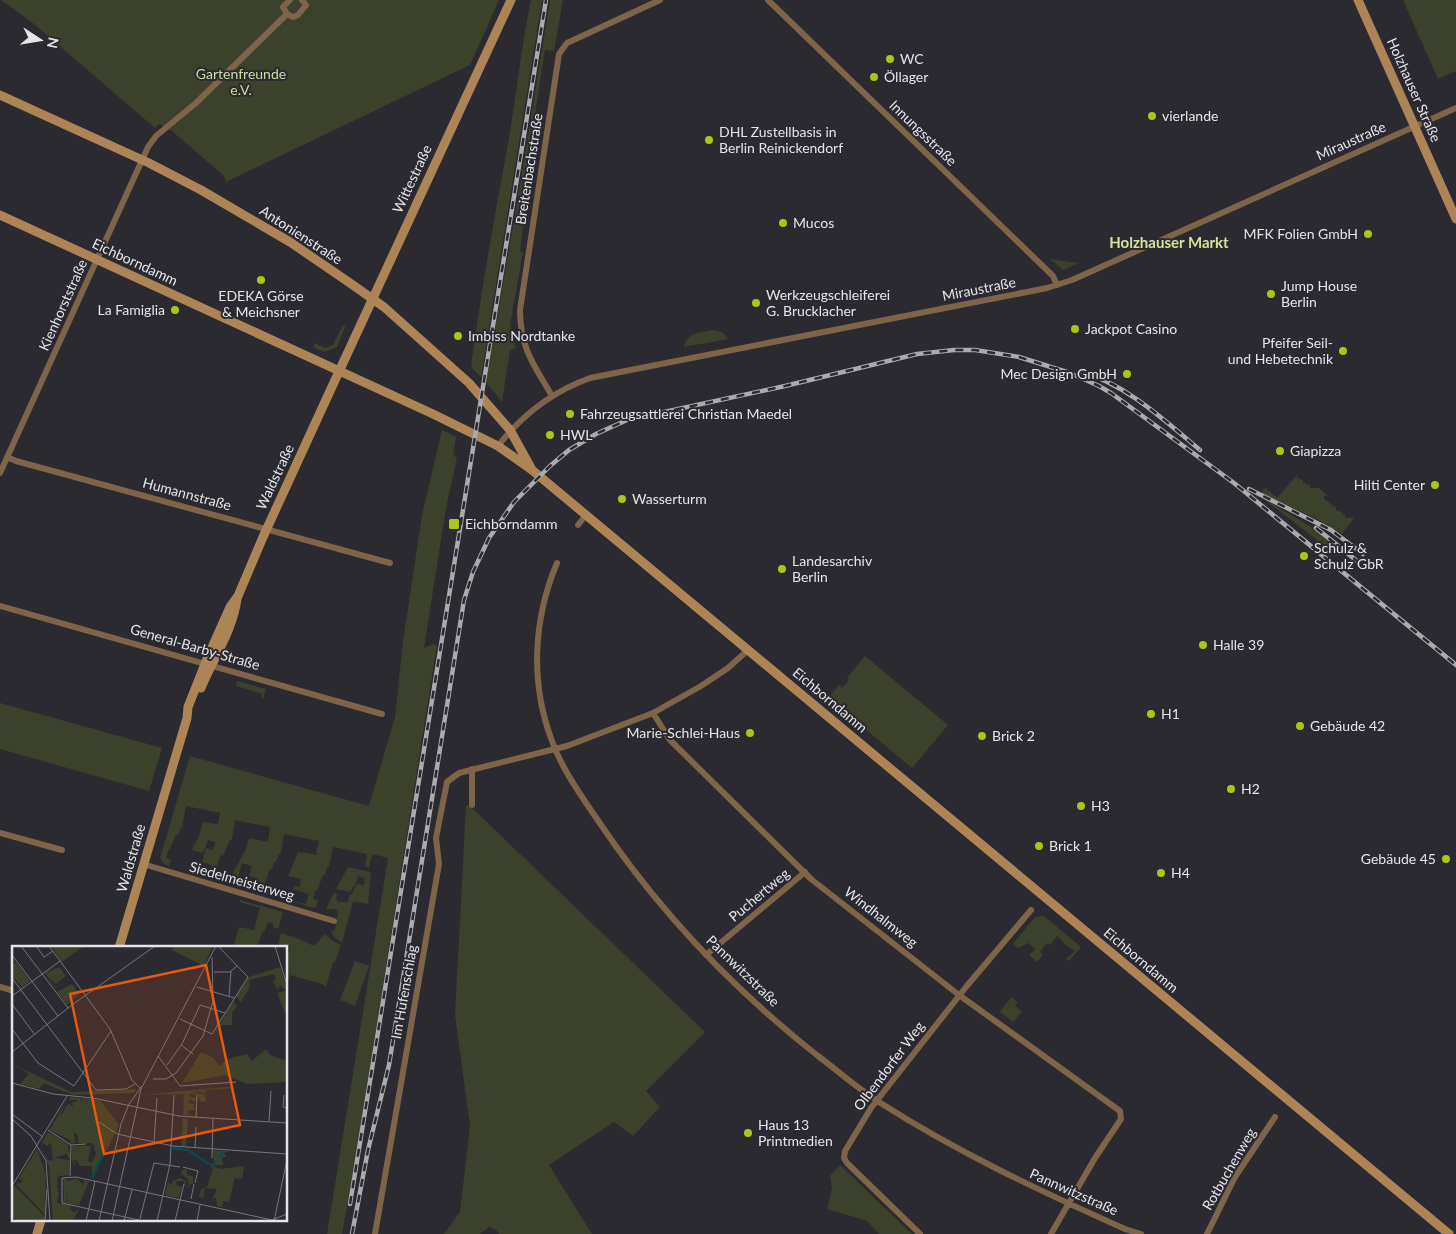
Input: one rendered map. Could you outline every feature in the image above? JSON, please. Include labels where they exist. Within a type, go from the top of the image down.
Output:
[{"type":"main road","name":"Wittestraße","points":[[339,370],[511,0]]},
{"type":"main road","name":"Holzhauser Straße","points":[[1358,0],[1456,219]]},
{"type":"main road","name":"Antonienstraße","points":[[0,95],[142,159],[201,190],[274,233],[372,298],[417,335],[469,383],[510,430],[532,470]]},
{"type":"main road","name":"Eichborndamm","points":[[0,215],[475,433],[498,446],[532,470],[1449,1234]]},
{"type":"main road","name":"Waldstraße","points":[[120,946],[187,718],[192,710],[208,664],[236,610],[238,596],[266,529],[339,370]]},
{"type":"street","points":[[290,0],[283,7],[287,14],[293,17],[298,15],[306,5],[302,0]]},
{"type":"street","name":"Breitenbachstraße","points":[[552,396],[524,346],[520,324],[520,310],[559,54],[567,43],[660,0]]},
{"type":"street","name":"Innungsstraße","points":[[768,0],[1052,276],[1057,285]]},
{"type":"street","name":"Kienhorststraße","points":[[0,473],[2,463],[7,457],[148,147],[287,14]]},
{"type":"street","name":"Miraustraße","points":[[498,446],[510,430],[552,396],[580,382],[601,375],[1057,285],[1072,280],[1456,108]]},
{"type":"street","name":"Humannstraße","points":[[7,457],[390,563]]},
{"type":"street","points":[[578,525],[586,515]]},
{"type":"street","name":"Pannwitzstraße","points":[[557,563],[541,614],[537,659],[538,688],[541,704],[552,741],[569,776],[624,858],[652,893],[706,955],[763,1010],[877,1101],[967,1154],[1068,1204],[1141,1234]]},
{"type":"street","name":"General-Barby-Straße","points":[[0,606],[382,714]]},
{"type":"street","name":"Im Hufenschlag","points":[[375,1234],[439,864],[436,838],[447,782],[452,776],[472,769],[556,749],[653,713],[701,686],[728,668],[748,650]]},
{"type":"street","name":"Windhalmweg","points":[[653,713],[670,740],[805,872],[959,995],[1120,1111],[1121,1119],[1068,1204]]},
{"type":"street","points":[[472,769],[472,805]]},
{"type":"street","points":[[0,833],[62,850]]},
{"type":"street","name":"Siedelmeisterweg","points":[[143,864],[334,921]]},
{"type":"street","name":"Puchertweg","points":[[706,955],[798,880],[805,872]]},
{"type":"street","name":"Olbendorfer Weg","points":[[920,1234],[847,1164],[844,1158],[845,1151],[852,1137],[877,1101],[959,995],[1031,910]]},
{"type":"street","name":"Rotbuchenweg","points":[[1207,1234],[1235,1177],[1275,1117]]},
{"type":"street","points":[[1051,1234],[1068,1204]]},
{"type":"green space","name":"Gartenfreunde e.V.","points":[[1,0],[499,0],[470,65],[226,182],[224,176],[172,131],[159,124],[155,128],[34,24]]},
{"type":"green space","points":[[531,0],[542,0],[481,377],[471,367]]},
{"type":"green space","points":[[550,0],[563,0],[554,51],[545,50],[518,225],[523,226],[520,251],[523,252],[510,325],[516,348],[510,350],[502,402],[486,382]]},
{"type":"green space","points":[[1403,0],[1456,0],[1456,71],[1438,79]]},
{"type":"green space","points":[[1050,259],[1078,263],[1079,263],[1063,270]]},
{"type":"green space","points":[[346,325],[337,347],[324,352],[313,347],[315,343],[325,348],[333,345],[342,326]]},
{"type":"green space","points":[[713,330],[722,332],[728,339],[684,347],[691,336]]},
{"type":"green space","points":[[442,430],[456,437],[453,455],[457,458],[446,508],[424,648],[433,644],[437,645],[342,1234],[327,1234],[388,858],[372,854],[369,868],[365,866],[367,854],[333,847],[329,867],[327,867],[325,875],[323,875],[317,891],[315,891],[313,899],[318,900],[314,908],[284,899],[306,904],[309,894],[293,889],[295,886],[300,887],[301,879],[288,876],[298,852],[319,855],[316,853],[319,841],[284,834],[281,853],[279,853],[272,869],[270,869],[264,885],[269,887],[268,890],[275,892],[274,896],[252,890],[256,878],[249,876],[252,866],[242,863],[237,882],[229,880],[246,849],[249,838],[268,842],[270,827],[235,820],[232,840],[230,840],[223,856],[221,855],[215,871],[220,873],[220,877],[226,878],[225,882],[208,877],[212,865],[202,862],[206,848],[213,850],[215,842],[208,840],[203,853],[192,850],[203,822],[218,824],[220,813],[186,806],[182,827],[178,835],[176,835],[166,858],[171,860],[169,866],[164,864],[160,858],[190,756],[369,806],[395,717],[403,641],[422,515]]},
{"type":"green space","points":[[1297,475],[1297,478],[1303,480],[1303,483],[1310,485],[1310,488],[1319,488],[1328,496],[1324,496],[1324,499],[1333,507],[1336,507],[1336,510],[1342,512],[1345,518],[1355,517],[1342,534],[1313,517],[1260,494],[1265,488],[1277,498]]},
{"type":"green space","points":[[1261,497],[1313,528],[1333,543],[1329,549]]},
{"type":"green space","points":[[865,656],[948,725],[912,768],[828,698],[839,685],[842,688],[849,680],[847,678]]},
{"type":"green space","points":[[237,681],[266,689],[263,699],[261,699],[262,694],[236,686]]},
{"type":"green space","points":[[0,703],[162,748],[149,791],[0,749]]},
{"type":"green space","points":[[469,805],[705,1032],[646,1091],[660,1107],[633,1136],[614,1122],[549,1165],[592,1234],[499,1234],[496,1230],[489,1227],[480,1234],[444,1234],[460,1212],[470,1126],[455,1015],[466,806]]},
{"type":"green space","points":[[348,867],[371,872],[368,904],[353,901],[342,943],[331,932],[335,929],[338,912],[335,909],[326,909],[334,892],[337,894],[336,899],[338,902],[348,902],[349,895],[351,895],[357,884],[364,885],[365,878],[358,876],[350,892],[336,889]]},
{"type":"green space","points":[[240,900],[283,912],[278,929],[273,927],[274,924],[268,922],[257,946],[234,946],[239,927],[254,930],[260,908],[240,902]]},
{"type":"green space","points":[[1044,916],[1081,947],[1069,961],[1066,959],[1075,951],[1063,943],[1057,936],[1050,945],[1047,943],[1040,952],[1043,955],[1037,962],[1029,955],[1036,949],[1028,943],[1018,948],[1013,944],[1035,917]]},
{"type":"green space","points":[[281,933],[314,946],[325,934],[331,940],[341,945],[335,962],[333,962],[326,987],[322,984],[290,975],[288,980],[288,952],[290,947],[278,944]]},
{"type":"green space","points":[[355,961],[369,966],[355,1006],[340,1000]]},
{"type":"green space","points":[[1011,997],[1018,1002],[1015,1006],[1022,1011],[1013,1022],[1000,1012]]},
{"type":"green space","points":[[840,1165],[912,1234],[879,1234],[867,1221],[827,1209],[832,1188],[830,1176]]},
{"type":"railway","points":[[350,1204],[546,0]]},
{"type":"railway","points":[[352,1234],[368,1150],[389,1065],[464,600],[473,572],[489,538],[514,502],[569,450],[596,434],[627,420],[785,386],[917,354],[975,350],[1019,357],[1070,373],[1111,393],[1234,483],[1456,665]]},
{"type":"railway","points":[[1080,371],[1097,377],[1129,394],[1200,450]]},
{"type":"railway","points":[[1249,489],[1331,530],[1363,554]]},
{"type":"railway","points":[[1316,528],[1357,561]]},
{"type":"place","name":"WC","points":[[890,59]]},
{"type":"place","name":"Öllager","points":[[874,77]]},
{"type":"place","name":"vierlande","points":[[1152,116]]},
{"type":"place","name":"DHL Zustellbasis in Berlin Reinickendorf","points":[[709,140]]},
{"type":"place","name":"Mucos","points":[[783,223]]},
{"type":"place","name":"MFK Folien GmbH","points":[[1368,234]]},
{"type":"place","name":"EDEKA Görse & Meichsner","points":[[261,280]]},
{"type":"place","name":"Jump House Berlin","points":[[1271,294]]},
{"type":"place","name":"Werkzeugschleiferei G. Brucklacher","points":[[756,303]]},
{"type":"place","name":"La Famiglia","points":[[175,310]]},
{"type":"place","name":"Jackpot Casino","points":[[1075,329]]},
{"type":"place","name":"Imbiss Nordtanke","points":[[458,336]]},
{"type":"place","name":"Pfeifer Seil- und Hebetechnik","points":[[1343,351]]},
{"type":"place","name":"Mec Design GmbH","points":[[1127,374]]},
{"type":"place","name":"Fahrzeugsattlerei Christian Maedel","points":[[570,414]]},
{"type":"place","name":"HWL","points":[[550,435]]},
{"type":"place","name":"Giapizza","points":[[1280,451]]},
{"type":"place","name":"Hilti Center","points":[[1435,485]]},
{"type":"place","name":"Wasserturm","points":[[622,499]]},
{"type":"place","name":"Eichborndamm","points":[[454,524]]},
{"type":"place","name":"Schulz & Schulz GbR","points":[[1304,556]]},
{"type":"place","name":"Landesarchiv Berlin","points":[[782,569]]},
{"type":"place","name":"Halle 39","points":[[1203,645]]},
{"type":"place","name":"H1","points":[[1151,714]]},
{"type":"place","name":"Gebäude 42","points":[[1300,726]]},
{"type":"place","name":"Marie-Schlei-Haus","points":[[750,733]]},
{"type":"place","name":"Brick 2","points":[[982,736]]},
{"type":"place","name":"H2","points":[[1231,789]]},
{"type":"place","name":"H3","points":[[1081,806]]},
{"type":"place","name":"Brick 1","points":[[1039,846]]},
{"type":"place","name":"Gebäude 45","points":[[1446,859]]},
{"type":"place","name":"H4","points":[[1161,873]]},
{"type":"place","name":"Haus 13 Printmedien","points":[[748,1133]]},
{"type":"district","name":"Holzhauser Markt","points":[[1169,243]]}]
